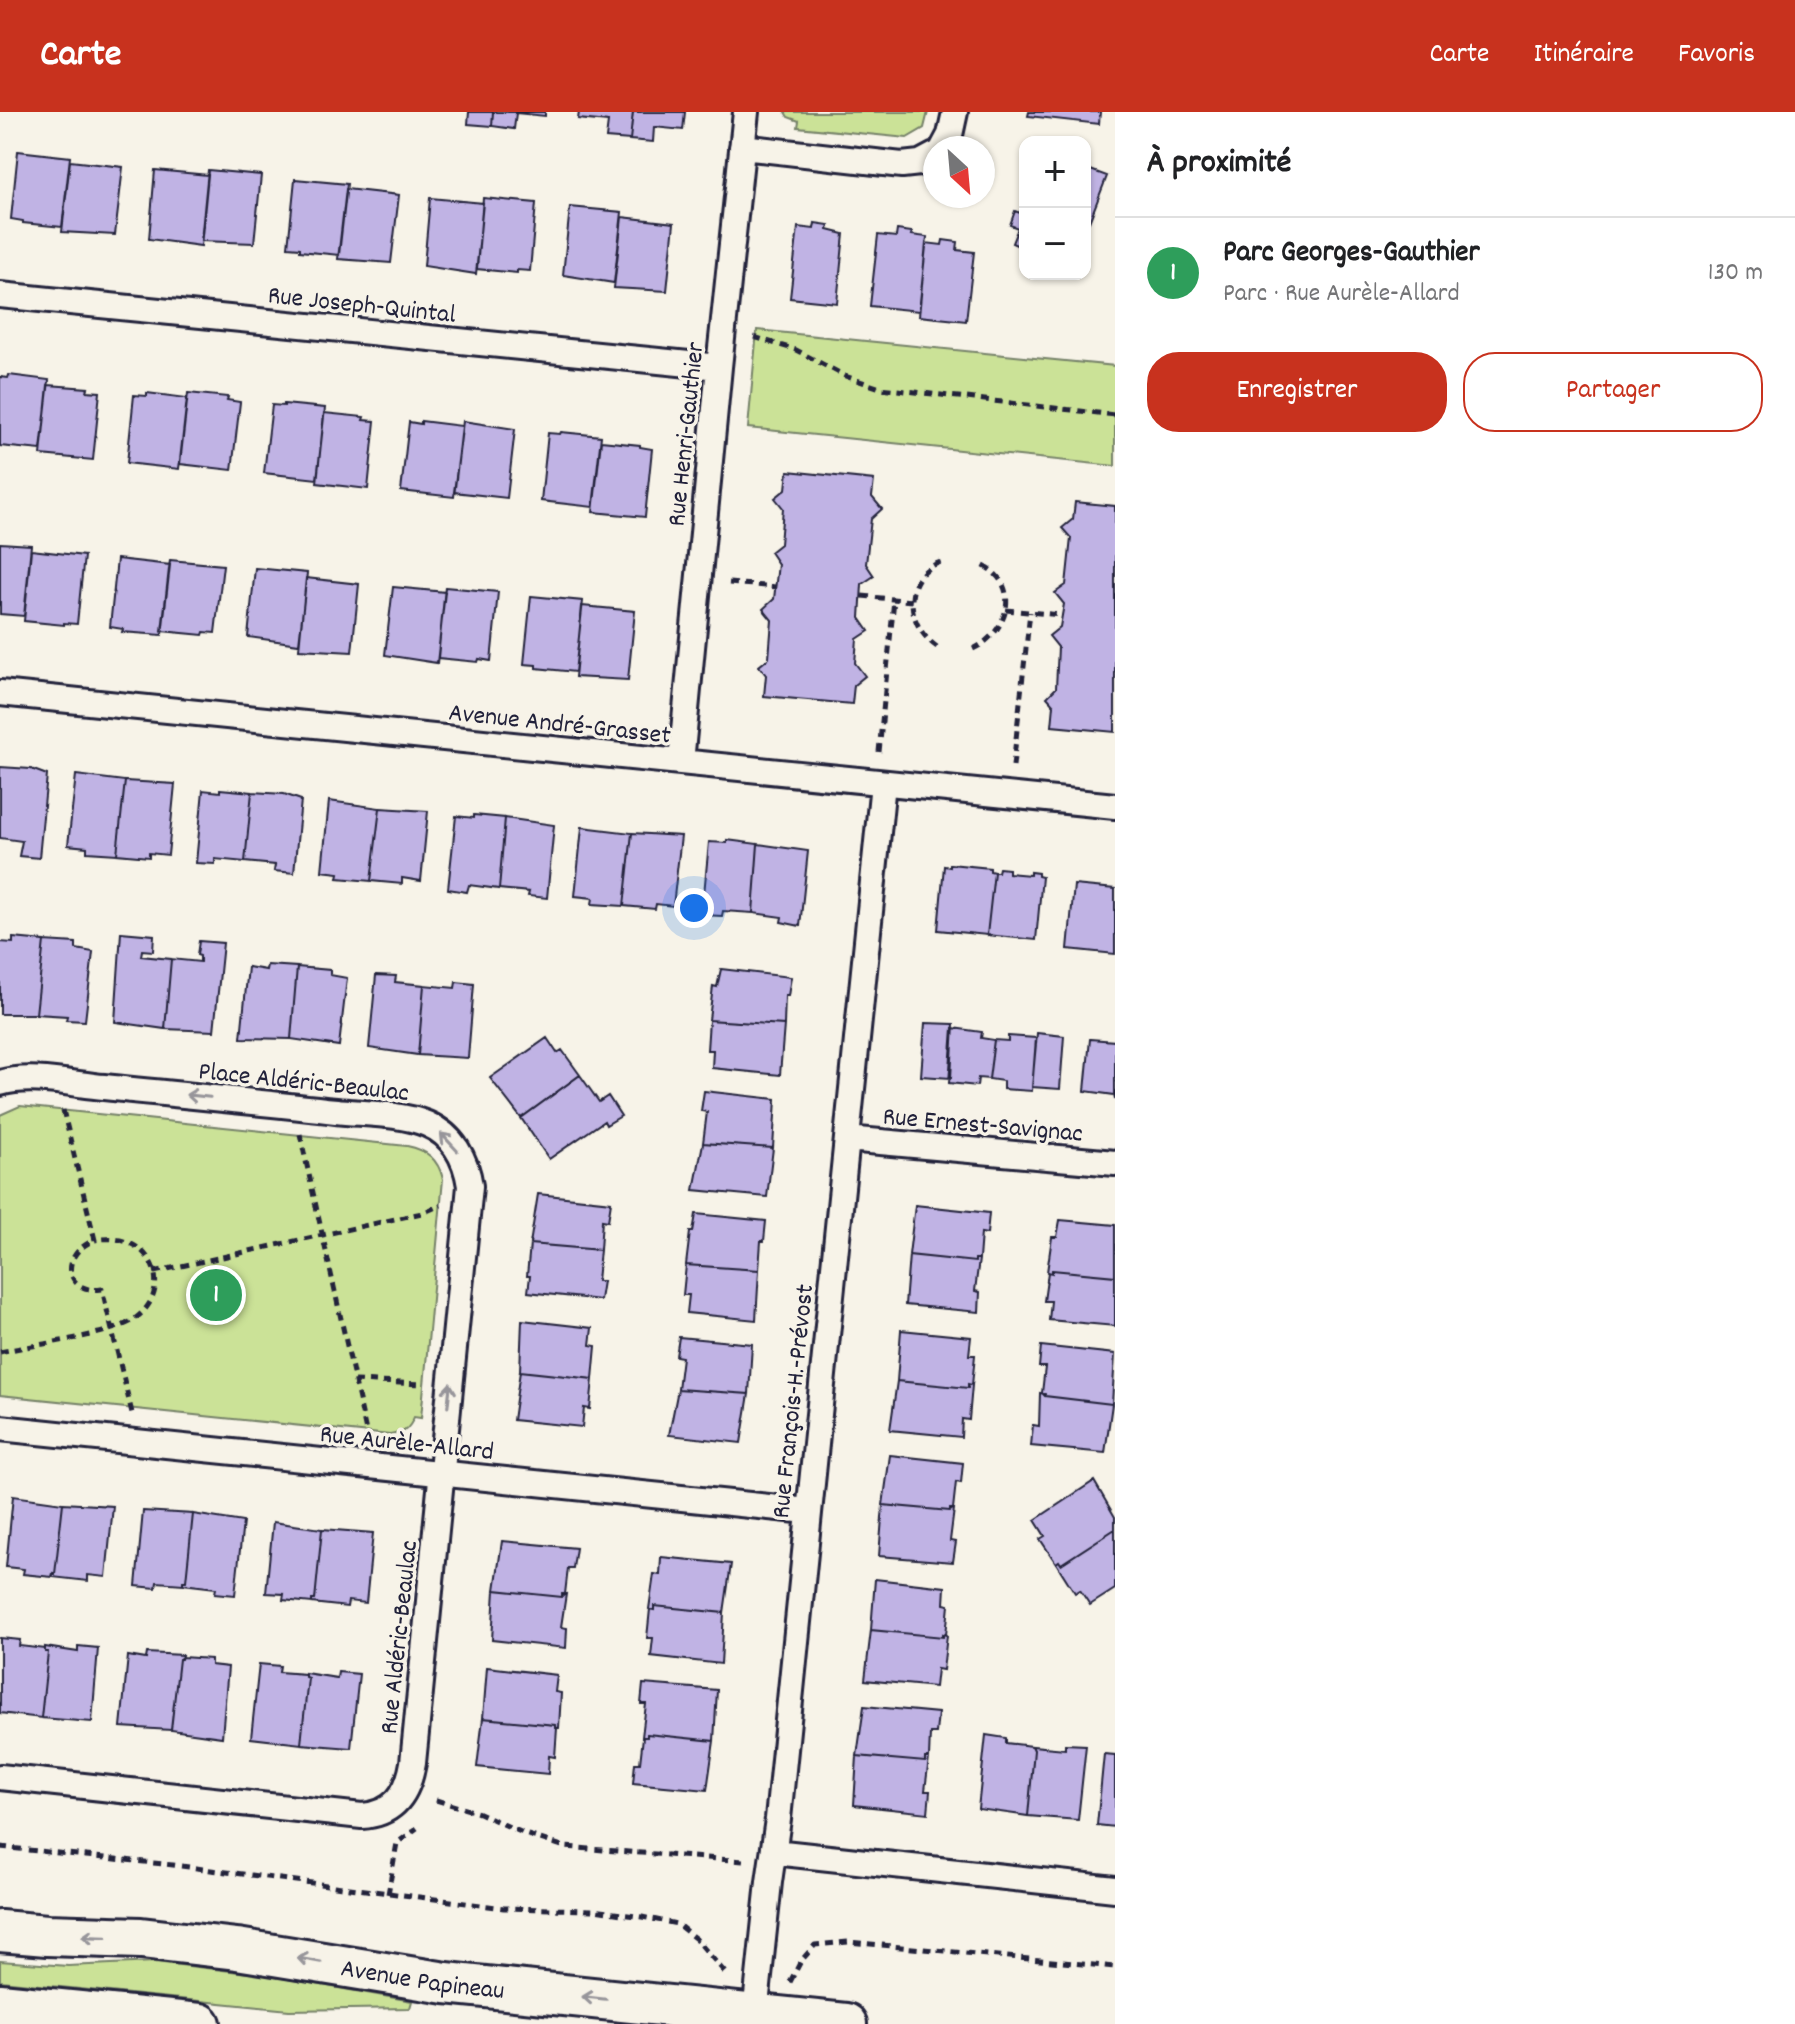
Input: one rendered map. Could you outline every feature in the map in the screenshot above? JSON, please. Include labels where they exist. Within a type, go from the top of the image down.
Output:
[{"type":"main road","name":"Avenue Papineau","points":[[0,1931],[141,1938],[209,1945],[446,1983],[755,2019],[846,2024]]},
{"type":"main road","points":[[0,2004],[200,2024]]},
{"type":"street","name":"Rue Henri-Gauthier","points":[[681,762],[746,112]]},
{"type":"street","points":[[949,136],[955,112]]},
{"type":"street","points":[[742,147],[902,165],[923,161]]},
{"type":"street","name":"Rue Joseph-Quintal","points":[[0,295],[719,367]]},
{"type":"street","name":"Avenue André-Grasset","points":[[0,693],[1115,806]]},
{"type":"street","name":"Rue François-H.-Prévost","points":[[755,2019],[883,783]]},
{"type":"street","name":"Place Aldéric-Beaulac","points":[[0,1083],[15,1079],[41,1081],[389,1117],[428,1125],[447,1137],[465,1164],[470,1186],[441,1472]]},
{"type":"street","name":"Rue Ernest-Savignac","points":[[847,1139],[1115,1163]]},
{"type":"street","name":"Rue Aurèle-Allard","points":[[0,1428],[808,1511]]},
{"type":"street","name":"Rue Aldéric-Beaulac","points":[[0,1777],[362,1816],[380,1813],[395,1804],[405,1792],[413,1763],[441,1472]]},
{"type":"street","points":[[774,1852],[1115,1889]]},
{"type":"path","points":[[754,337],[796,350],[845,376],[880,388],[1115,415]]},
{"type":"path","points":[[937,647],[925,639],[918,629],[912,601],[919,580],[936,563],[944,561]]},
{"type":"path","points":[[973,649],[998,632],[1006,610],[1004,588],[998,577],[982,565]]},
{"type":"path","points":[[729,583],[776,587]]},
{"type":"path","points":[[862,596],[912,601]]},
{"type":"path","points":[[879,752],[894,599]]},
{"type":"path","points":[[1006,610],[1062,615]]},
{"type":"path","points":[[1013,766],[1030,612]]},
{"type":"path","points":[[63,1110],[95,1240]]},
{"type":"path","points":[[300,1134],[367,1436]]},
{"type":"path","points":[[154,1272],[422,1213],[442,1205]]},
{"type":"path","points":[[0,1352],[112,1329],[135,1319],[143,1311],[154,1287],[154,1272],[145,1252],[130,1241],[95,1240],[81,1245],[70,1261],[71,1271],[80,1286],[88,1290],[102,1289],[112,1329],[132,1413]]},
{"type":"path","points":[[354,1381],[424,1384]]},
{"type":"path","points":[[436,1800],[479,1813],[525,1834],[565,1847],[744,1861]]},
{"type":"path","points":[[388,1894],[397,1843],[417,1828]]},
{"type":"path","points":[[0,1847],[173,1865],[504,1908],[594,1910],[677,1924],[696,1939],[728,1977]]},
{"type":"path","points":[[789,1983],[801,1961],[815,1945],[849,1942],[1115,1967]]},
{"type":"green space","points":[[785,112],[928,112],[924,128],[907,138],[798,127],[799,121],[788,117]]},
{"type":"green space","points":[[757,330],[1115,366],[1115,466],[748,428]]},
{"type":"green space","points":[[20,1106],[407,1146],[431,1156],[443,1179],[421,1418],[414,1417],[405,1430],[390,1435],[0,1395],[0,1115]]},
{"type":"green space","points":[[0,1961],[68,1966],[155,1962],[265,1975],[412,2001],[410,2008],[289,2010],[0,1981]]},
{"type":"building","points":[[469,112],[493,112],[492,126],[468,124]]},
{"type":"building","points":[[493,112],[545,112],[545,116],[516,113],[514,129],[492,126]]},
{"type":"building","points":[[579,112],[633,112],[630,140],[606,138],[608,122],[578,119]]},
{"type":"building","points":[[633,112],[685,112],[683,130],[654,127],[653,142],[630,140]]},
{"type":"building","points":[[1029,112],[1100,112],[1099,124],[1028,116]]},
{"type":"building","points":[[18,151],[70,157],[62,227],[11,219]]},
{"type":"building","points":[[70,161],[123,167],[115,235],[62,232]]},
{"type":"building","points":[[155,170],[208,175],[201,246],[149,239]]},
{"type":"building","points":[[208,170],[261,175],[254,243],[201,241]]},
{"type":"building","points":[[1091,170],[1107,176],[1091,217]]},
{"type":"building","points":[[295,179],[347,184],[339,255],[288,247]]},
{"type":"building","points":[[346,189],[399,195],[391,263],[338,259]]},
{"type":"building","points":[[430,198],[483,203],[476,274],[424,266]]},
{"type":"building","points":[[483,198],[536,203],[530,271],[517,270],[517,273],[477,269]]},
{"type":"building","points":[[570,207],[622,212],[614,283],[563,275]]},
{"type":"building","points":[[1015,211],[1019,213],[1019,246],[1012,243],[1018,228],[1010,225]]},
{"type":"building","points":[[622,217],[674,223],[667,291],[614,288]]},
{"type":"building","points":[[815,223],[829,225],[828,230],[844,234],[837,303],[790,298],[798,227],[814,229]]},
{"type":"building","points":[[897,230],[927,237],[919,311],[870,306],[878,235],[896,237]]},
{"type":"building","points":[[943,240],[958,242],[957,250],[974,252],[966,321],[919,316],[926,243],[942,245]]},
{"type":"building","points":[[9,375],[49,380],[41,450],[0,446],[0,377],[8,378]]},
{"type":"building","points":[[48,385],[100,392],[93,460],[41,455]]},
{"type":"building","points":[[147,393],[187,398],[179,469],[127,463],[134,395],[147,396]]},
{"type":"building","points":[[188,393],[228,397],[227,400],[240,402],[232,470],[180,464]]},
{"type":"building","points":[[272,405],[325,408],[317,479],[264,473]]},
{"type":"building","points":[[324,413],[375,421],[368,489],[317,483]]},
{"type":"building","points":[[421,421],[462,426],[454,497],[401,491],[409,422],[421,424]]},
{"type":"building","points":[[463,421],[515,429],[507,498],[454,492]]},
{"type":"building","points":[[548,433],[601,436],[593,507],[541,501]]},
{"type":"building","points":[[601,441],[652,449],[645,517],[593,512]]},
{"type":"building","points":[[788,471],[874,480],[872,497],[882,509],[871,519],[866,564],[874,576],[862,584],[860,618],[869,631],[857,639],[855,663],[865,676],[854,685],[852,704],[764,696],[766,675],[759,666],[769,658],[772,620],[763,609],[774,599],[778,564],[770,552],[780,544],[783,508],[775,498],[786,489]]},
{"type":"building","points":[[1075,502],[1115,506],[1115,732],[1052,726],[1054,705],[1047,697],[1056,688],[1058,647],[1049,636],[1060,627],[1064,604],[1055,593],[1066,585],[1071,538],[1062,528],[1073,519]]},
{"type":"building","points":[[0,543],[31,545],[24,616],[0,614]]},
{"type":"building","points":[[31,550],[84,556],[77,624],[24,621]]},
{"type":"building","points":[[117,559],[170,565],[162,635],[122,632],[123,629],[110,627]]},
{"type":"building","points":[[170,560],[223,565],[215,633],[204,632],[203,635],[162,631]]},
{"type":"building","points":[[255,568],[307,573],[299,644],[248,637]]},
{"type":"building","points":[[306,578],[359,584],[352,652],[299,649]]},
{"type":"building","points":[[393,587],[445,592],[437,663],[385,655]]},
{"type":"building","points":[[445,587],[498,592],[491,661],[438,658]]},
{"type":"building","points":[[531,596],[583,601],[575,672],[524,664]]},
{"type":"building","points":[[582,606],[635,611],[628,680],[575,677]]},
{"type":"building","points":[[0,767],[31,769],[47,775],[39,858],[19,856],[22,841],[0,838]]},
{"type":"building","points":[[76,775],[125,781],[117,854],[87,852],[87,847],[68,845]]},
{"type":"building","points":[[125,781],[175,784],[168,855],[117,854]]},
{"type":"building","points":[[220,789],[252,792],[245,862],[215,859],[215,864],[196,863],[203,790],[220,792]]},
{"type":"building","points":[[252,792],[284,794],[301,800],[294,873],[274,871],[275,865],[245,862]]},
{"type":"building","points":[[329,801],[380,808],[371,881],[338,878],[339,873],[322,871]]},
{"type":"building","points":[[380,808],[428,811],[421,881],[402,878],[402,884],[371,881]]},
{"type":"building","points":[[474,815],[505,818],[499,889],[469,885],[467,892],[448,889],[456,816],[474,818]]},
{"type":"building","points":[[505,818],[554,825],[547,898],[528,896],[529,892],[499,889]]},
{"type":"building","points":[[582,827],[632,833],[624,906],[592,904],[593,898],[575,896]]},
{"type":"building","points":[[632,833],[681,836],[673,906],[656,904],[655,909],[624,906]]},
{"type":"building","points":[[727,840],[758,844],[753,913],[723,911],[722,916],[702,915],[709,842],[727,843]]},
{"type":"building","points":[[758,844],[808,851],[800,926],[781,922],[782,917],[753,913]]},
{"type":"building","points":[[950,864],[990,868],[994,872],[987,935],[938,930],[944,866],[950,867]]},
{"type":"building","points":[[999,868],[1008,869],[1008,873],[1038,873],[1042,877],[1036,940],[987,935],[994,872],[998,872]]},
{"type":"building","points":[[1074,885],[1115,889],[1115,954],[1068,949]]},
{"type":"building","points":[[121,932],[154,935],[153,951],[142,950],[141,956],[171,959],[165,1029],[115,1022]]},
{"type":"building","points":[[13,938],[44,941],[36,1014],[0,1014],[0,942],[13,943]]},
{"type":"building","points":[[44,941],[76,943],[76,949],[93,952],[85,1021],[66,1020],[67,1016],[36,1014]]},
{"type":"building","points":[[199,941],[223,943],[214,1031],[165,1029],[171,959],[200,962],[197,955]]},
{"type":"building","points":[[267,965],[297,967],[291,1039],[241,1038],[248,967],[266,970]]},
{"type":"building","points":[[297,967],[330,970],[330,975],[347,978],[339,1046],[291,1039]]},
{"type":"building","points":[[721,969],[791,977],[788,996],[785,996],[784,1025],[709,1020],[713,986],[717,987]]},
{"type":"building","points":[[376,975],[396,976],[395,982],[424,985],[418,1055],[369,1048]]},
{"type":"building","points":[[456,982],[474,984],[468,1058],[418,1055],[424,985],[455,988]]},
{"type":"building","points":[[709,1020],[784,1025],[780,1075],[712,1068],[713,1050],[707,1050]]},
{"type":"building","points":[[925,1023],[954,1024],[951,1078],[921,1076]]},
{"type":"building","points":[[953,1028],[982,1032],[981,1038],[994,1040],[989,1079],[978,1078],[977,1086],[949,1083]]},
{"type":"building","points":[[1037,1033],[1064,1036],[1060,1089],[1032,1087]]},
{"type":"building","points":[[1008,1036],[1036,1038],[1032,1091],[1003,1089],[1003,1081],[989,1079],[994,1040],[1008,1041]]},
{"type":"building","points":[[547,1038],[557,1053],[562,1050],[580,1075],[521,1118],[490,1078]]},
{"type":"building","points":[[1090,1039],[1115,1041],[1115,1100],[1114,1095],[1085,1091]]},
{"type":"building","points":[[580,1075],[599,1102],[608,1096],[621,1116],[606,1125],[604,1121],[549,1159],[521,1118]]},
{"type":"building","points":[[704,1091],[776,1099],[773,1148],[703,1143],[707,1112],[701,1111]]},
{"type":"building","points":[[703,1143],[773,1148],[767,1197],[694,1190]]},
{"type":"building","points":[[538,1194],[611,1202],[608,1221],[602,1220],[600,1250],[530,1244]]},
{"type":"building","points":[[915,1205],[989,1213],[987,1234],[981,1233],[979,1259],[975,1262],[909,1255]]},
{"type":"building","points":[[696,1214],[766,1221],[759,1270],[686,1265],[690,1232],[693,1232]]},
{"type":"building","points":[[1060,1220],[1115,1225],[1115,1276],[1047,1272],[1052,1237],[1057,1237]]},
{"type":"building","points":[[530,1244],[600,1250],[597,1281],[603,1281],[600,1300],[528,1292]]},
{"type":"building","points":[[909,1255],[975,1262],[979,1259],[975,1291],[980,1292],[979,1312],[905,1305]]},
{"type":"building","points":[[686,1265],[759,1270],[756,1320],[687,1313],[689,1295],[683,1295]]},
{"type":"building","points":[[1052,1270],[1115,1276],[1115,1326],[1049,1320],[1051,1301],[1044,1301],[1048,1272],[1052,1273]]},
{"type":"building","points":[[522,1320],[592,1328],[590,1345],[596,1346],[593,1379],[520,1371]]},
{"type":"building","points":[[901,1330],[971,1337],[969,1355],[975,1355],[972,1385],[968,1384],[968,1388],[897,1381]]},
{"type":"building","points":[[679,1337],[752,1344],[749,1394],[678,1389],[682,1357],[676,1356]]},
{"type":"building","points":[[1041,1346],[1115,1354],[1112,1404],[1045,1396],[1042,1393],[1045,1367],[1039,1367]]},
{"type":"building","points":[[520,1371],[593,1379],[590,1409],[584,1408],[582,1427],[513,1420]]},
{"type":"building","points":[[897,1381],[968,1388],[968,1384],[972,1385],[969,1420],[962,1419],[961,1437],[890,1430]]},
{"type":"building","points":[[678,1389],[749,1394],[741,1443],[669,1435]]},
{"type":"building","points":[[1040,1393],[1112,1404],[1105,1453],[1031,1446],[1033,1425],[1039,1426]]},
{"type":"building","points":[[890,1455],[963,1463],[961,1483],[956,1482],[953,1509],[883,1505]]},
{"type":"building","points":[[1094,1481],[1115,1517],[1115,1529],[1061,1564],[1059,1561],[1056,1563],[1040,1539],[1045,1536],[1035,1520]]},
{"type":"building","points":[[13,1496],[63,1503],[55,1574],[52,1577],[23,1574],[24,1569],[6,1567]]},
{"type":"building","points":[[63,1503],[113,1506],[106,1577],[88,1575],[88,1581],[52,1577],[55,1574]]},
{"type":"building","points":[[883,1505],[954,1509],[950,1541],[956,1542],[953,1562],[879,1556]]},
{"type":"building","points":[[143,1511],[193,1514],[186,1581],[183,1584],[157,1582],[156,1588],[136,1586]]},
{"type":"building","points":[[193,1514],[243,1522],[235,1595],[215,1593],[216,1588],[183,1584],[186,1581]]},
{"type":"building","points":[[273,1522],[322,1529],[315,1600],[312,1603],[283,1600],[284,1594],[266,1593]]},
{"type":"building","points":[[322,1529],[373,1533],[366,1603],[348,1601],[347,1607],[312,1603],[315,1600]]},
{"type":"building","points":[[1115,1529],[1115,1589],[1090,1605],[1080,1590],[1075,1593],[1056,1563],[1059,1561],[1061,1564]]},
{"type":"building","points":[[502,1541],[576,1548],[573,1568],[568,1568],[565,1594],[562,1597],[495,1590]]},
{"type":"building","points":[[661,1557],[731,1564],[724,1613],[654,1606],[654,1610],[649,1609],[654,1574],[660,1575]]},
{"type":"building","points":[[875,1579],[945,1587],[944,1604],[949,1605],[946,1635],[871,1630]]},
{"type":"building","points":[[495,1590],[562,1597],[566,1594],[561,1627],[567,1628],[566,1648],[492,1640]]},
{"type":"building","points":[[654,1606],[724,1613],[721,1664],[651,1656],[653,1638],[647,1638],[650,1609],[654,1610]]},
{"type":"building","points":[[871,1630],[947,1635],[943,1670],[937,1669],[935,1687],[865,1680]]},
{"type":"building","points":[[0,1638],[20,1640],[19,1646],[48,1652],[41,1718],[0,1713]]},
{"type":"building","points":[[78,1646],[98,1648],[92,1722],[41,1718],[48,1652],[45,1652],[45,1647],[78,1652]]},
{"type":"building","points":[[147,1653],[182,1655],[171,1730],[121,1727],[128,1656],[146,1659]]},
{"type":"building","points":[[179,1659],[211,1659],[211,1665],[228,1667],[222,1737],[171,1730]]},
{"type":"building","points":[[259,1664],[280,1666],[279,1672],[305,1674],[308,1678],[301,1744],[251,1738]]},
{"type":"building","points":[[487,1667],[557,1675],[555,1692],[561,1693],[559,1728],[555,1725],[483,1718]]},
{"type":"building","points":[[338,1672],[359,1674],[351,1748],[301,1744],[308,1678],[305,1673],[337,1678]]},
{"type":"building","points":[[643,1684],[717,1690],[714,1741],[647,1734],[647,1737],[642,1737],[646,1704],[641,1704]]},
{"type":"building","points":[[864,1706],[938,1713],[936,1733],[930,1733],[929,1758],[925,1758],[925,1762],[857,1756]]},
{"type":"building","points":[[483,1718],[555,1725],[555,1757],[549,1756],[548,1774],[477,1767]]},
{"type":"building","points":[[647,1734],[714,1741],[707,1790],[633,1783],[635,1763],[640,1763],[643,1737]]},
{"type":"building","points":[[986,1735],[1006,1738],[1006,1743],[1032,1746],[1028,1816],[978,1809]]},
{"type":"building","points":[[1065,1744],[1086,1745],[1078,1820],[1028,1816],[1032,1746],[1065,1749]]},
{"type":"building","points":[[1104,1754],[1115,1755],[1115,1827],[1097,1825]]},
{"type":"building","points":[[857,1756],[925,1762],[925,1758],[929,1758],[925,1791],[930,1791],[928,1813],[854,1805]]},
{"type":"place","name":"Parc Georges-Gauthier","points":[[216,1295]]}]
